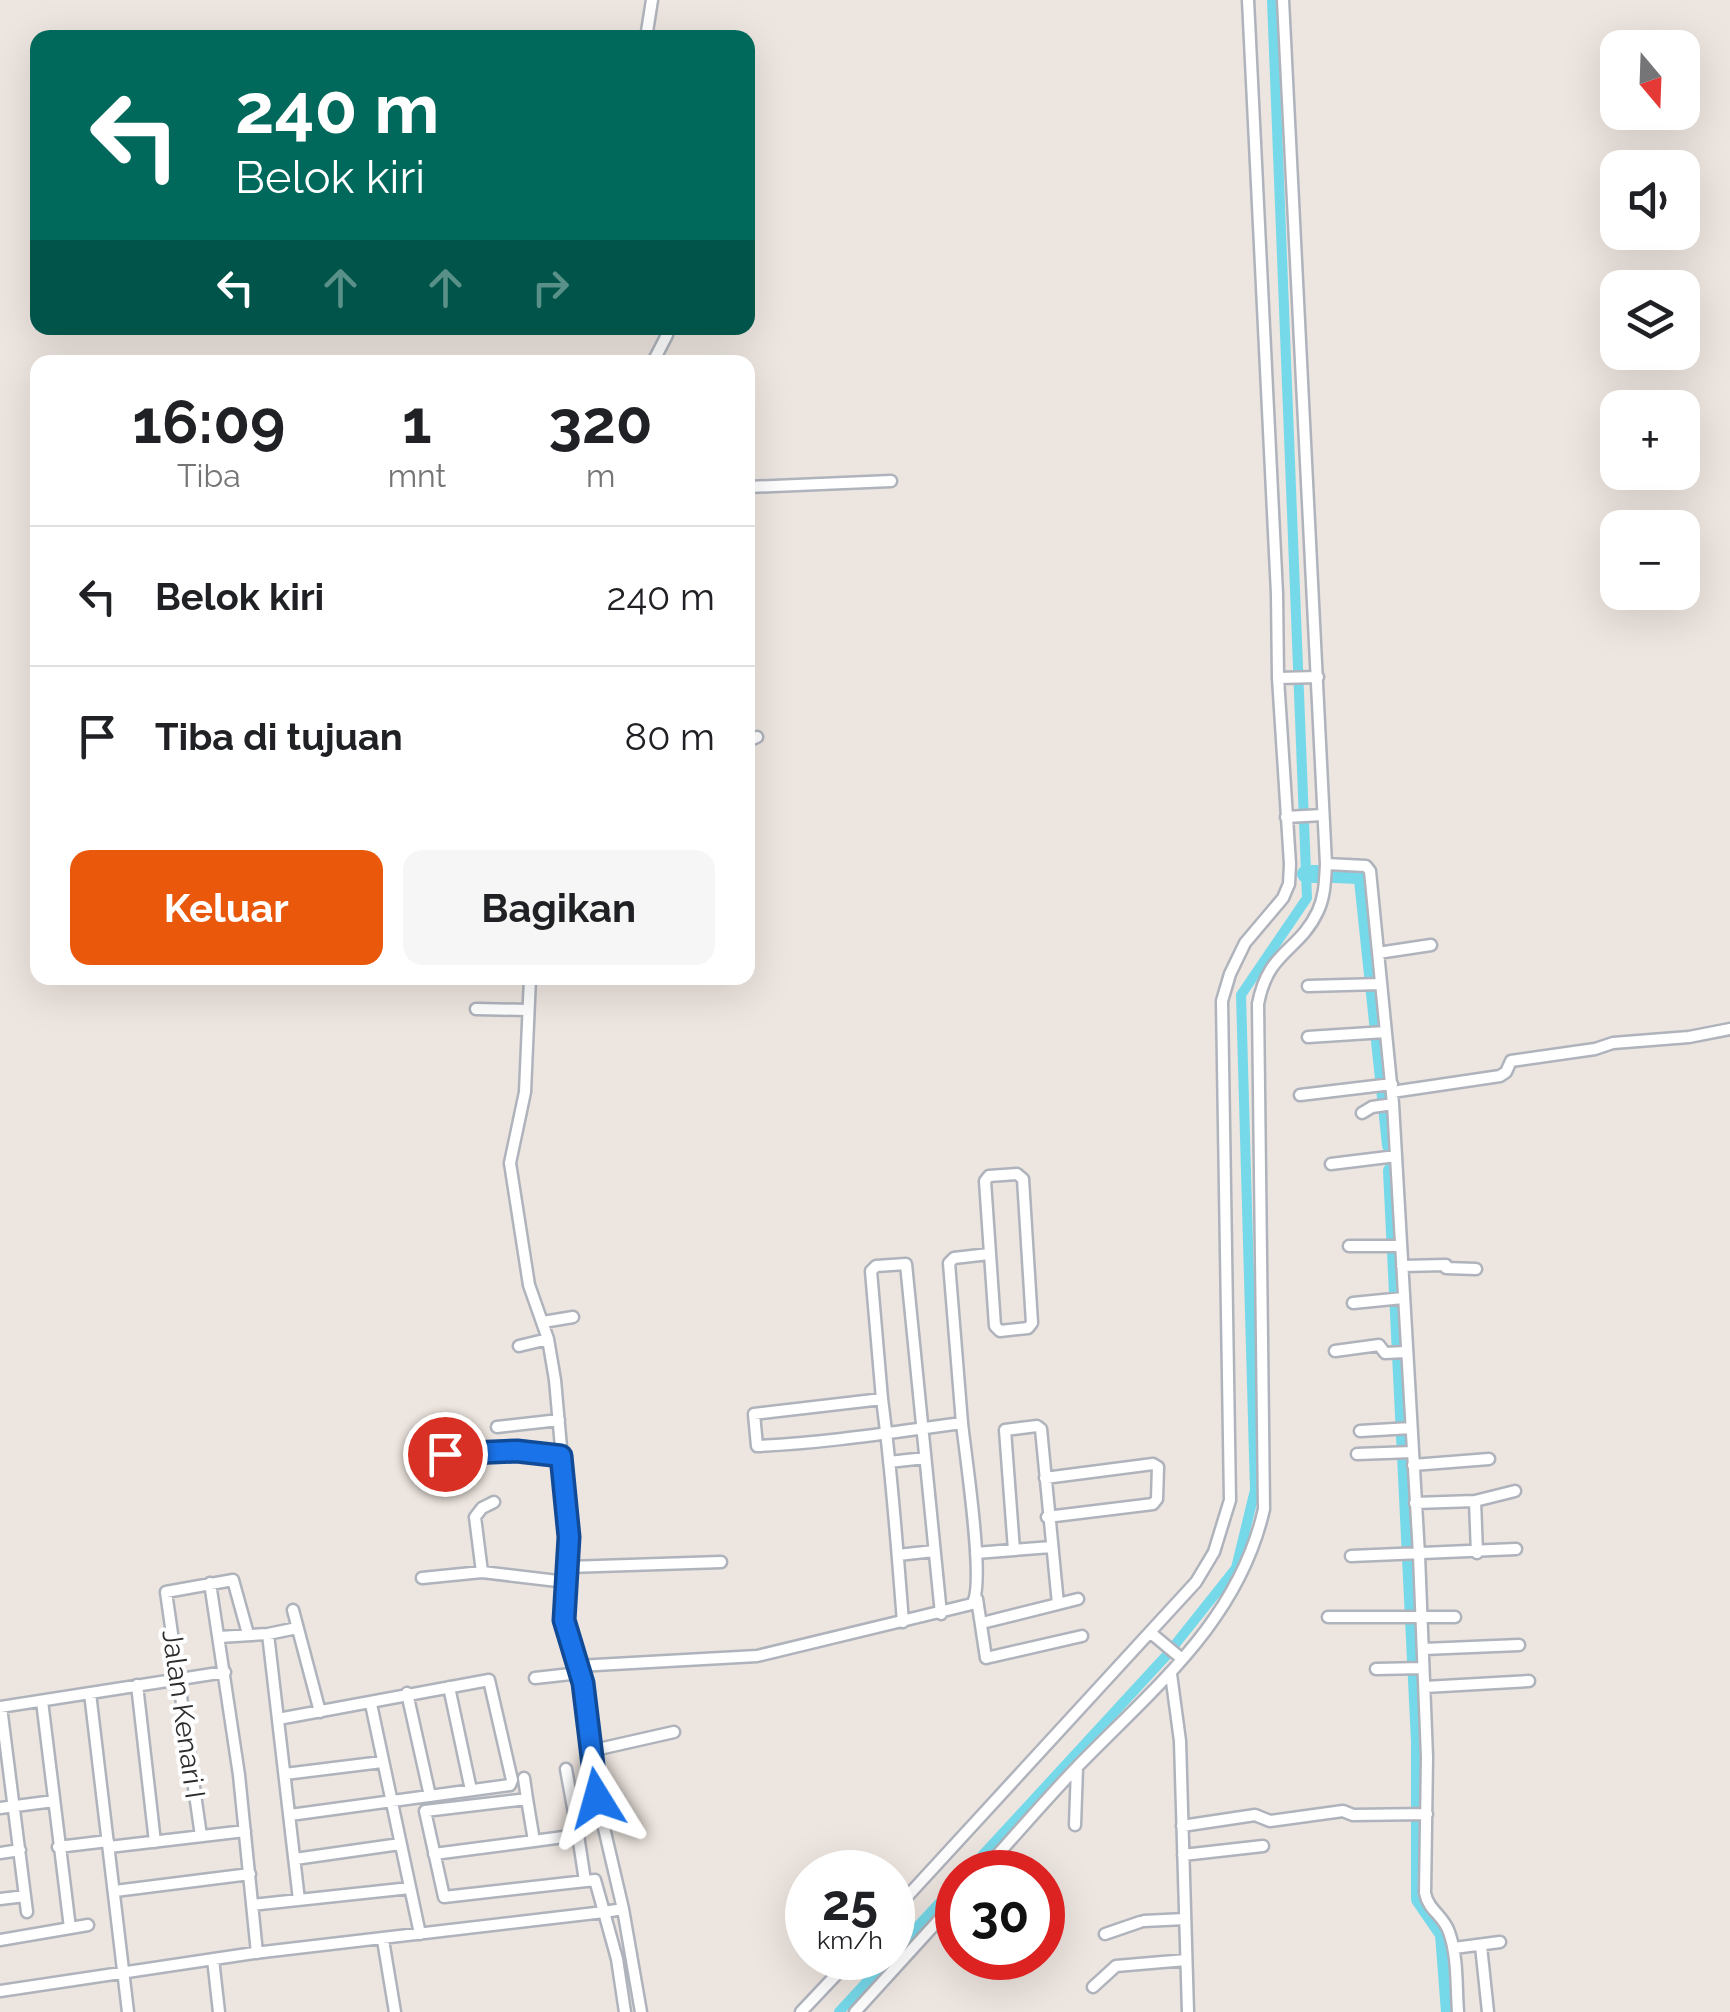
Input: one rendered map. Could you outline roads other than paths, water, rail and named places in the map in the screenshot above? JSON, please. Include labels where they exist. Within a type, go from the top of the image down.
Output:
[{"type":"street","points":[[647,30],[652,0]]},
{"type":"street","points":[[915,1890],[1155,1636],[1214,1552],[1230,1500],[1222,1001],[1245,943],[1283,898],[1288,884],[1291,817],[1280,678],[1248,0]]},
{"type":"street","points":[[1002,1850],[1206,1632],[1240,1579],[1264,1508],[1258,1004],[1262,983],[1273,962],[1316,916],[1324,898],[1326,864],[1318,815],[1316,677],[1284,0]]},
{"type":"street","points":[[755,487],[891,481]]},
{"type":"street","points":[[1280,678],[1316,677]]},
{"type":"street","points":[[1291,817],[1318,815]]},
{"type":"street","points":[[1326,864],[1369,868],[1397,1246],[1402,1266],[1400,1299],[1408,1451],[1413,1465],[1415,1503],[1416,1616],[1424,1650],[1419,1668],[1424,1687],[1423,1862],[1426,1900],[1444,1920],[1454,1948],[1458,2012]]},
{"type":"street","points":[[1378,952],[1432,945]]},
{"type":"street","points":[[1308,986],[1377,984]]},
{"type":"street","points":[[530,985],[525,1092],[510,1162],[529,1285],[548,1338],[559,1420],[569,1537],[564,1620],[579,1669],[597,1798],[623,1908],[641,2012]]},
{"type":"street","points":[[476,1009],[528,1010]]},
{"type":"street","points":[[1300,1096],[1500,1076],[1511,1061],[1523,1058],[1730,1030]]},
{"type":"street","points":[[1308,1037],[1381,1032]]},
{"type":"street","points":[[1362,1113],[1388,1105]]},
{"type":"street","points":[[1331,1164],[1393,1157]]},
{"type":"street","points":[[1017,1174],[1023,1180],[1031,1326],[996,1330],[989,1254],[986,1178],[1017,1174]]},
{"type":"street","points":[[1349,1246],[1397,1246]]},
{"type":"street","points":[[989,1254],[954,1258],[950,1264],[984,1654],[991,1659],[1082,1636]]},
{"type":"street","points":[[903,1622],[871,1271],[876,1266],[906,1264],[940,1614]]},
{"type":"street","points":[[1402,1266],[1476,1269]]},
{"type":"street","points":[[1353,1303],[1400,1299]]},
{"type":"street","points":[[543,1322],[573,1317]]},
{"type":"street","points":[[519,1346],[548,1338]]},
{"type":"street","points":[[1334,1352],[1381,1345],[1385,1353],[1403,1352]]},
{"type":"street","points":[[882,1399],[757,1411],[753,1419],[757,1446],[962,1422]]},
{"type":"street","points":[[497,1427],[559,1420]]},
{"type":"street","points":[[1014,1550],[1005,1430],[1040,1427],[1058,1604]]},
{"type":"street","points":[[1360,1431],[1407,1428]]},
{"type":"street","points":[[445,1454],[517,1451],[561,1456]]},
{"type":"street","points":[[1357,1454],[1408,1451]]},
{"type":"street","points":[[889,1462],[925,1458]]},
{"type":"street","points":[[1413,1465],[1489,1459]]},
{"type":"street","points":[[1045,1478],[1154,1464],[1158,1467],[1157,1502],[1153,1504],[1047,1517]]},
{"type":"street","points":[[1415,1503],[1475,1501],[1516,1491]]},
{"type":"street","points":[[1475,1501],[1477,1553]]},
{"type":"street","points":[[482,1572],[474,1523],[482,1508],[494,1502]]},
{"type":"street","points":[[976,1554],[1050,1547]]},
{"type":"street","points":[[1351,1556],[1516,1549]]},
{"type":"street","points":[[898,1556],[934,1552]]},
{"type":"street","points":[[568,1567],[721,1562]]},
{"type":"street","points":[[422,1578],[482,1572],[566,1582]]},
{"type":"street","points":[[248,1634],[236,1582],[226,1579],[210,1583],[225,1672],[257,1953]]},
{"type":"street","name":"Jalan Kenari I","points":[[201,1836],[166,1592],[210,1583]]},
{"type":"street","points":[[535,1678],[579,1669],[758,1656],[966,1608],[977,1598]]},
{"type":"street","points":[[982,1623],[1078,1599]]},
{"type":"street","points":[[293,1610],[320,1712]]},
{"type":"street","points":[[1328,1617],[1455,1617]]},
{"type":"street","points":[[219,1637],[297,1628]]},
{"type":"street","points":[[268,1634],[300,1900]]},
{"type":"street","points":[[1155,1636],[1180,1658]]},
{"type":"street","points":[[1424,1650],[1519,1645]]},
{"type":"street","points":[[1376,1669],[1419,1668]]},
{"type":"street","points":[[27,1912],[14,1806],[4,1760],[1,1707],[225,1672]]},
{"type":"street","points":[[1170,1674],[1180,1741],[1188,2012]]},
{"type":"street","points":[[278,1719],[490,1680],[512,1780],[510,1785],[290,1815]]},
{"type":"street","points":[[1424,1687],[1529,1681]]},
{"type":"street","points":[[137,1685],[156,1842]]},
{"type":"street","points":[[450,1687],[471,1790]]},
{"type":"street","points":[[90,1693],[128,2012]]},
{"type":"street","points":[[408,1693],[430,1796]]},
{"type":"street","points":[[42,1701],[70,1928]]},
{"type":"street","points":[[371,1704],[420,1934]]},
{"type":"street","points":[[590,1752],[674,1732]]},
{"type":"street","points":[[286,1774],[382,1762]]},
{"type":"street","points":[[1075,1825],[1077,1767]]},
{"type":"street","points":[[566,1769],[585,1881]]},
{"type":"street","points":[[524,1778],[534,1841]]},
{"type":"street","points":[[527,1800],[425,1810],[444,1897],[596,1880],[617,1960],[625,2012]]},
{"type":"street","points":[[0,1808],[54,1801]]},
{"type":"street","points":[[1182,1826],[1259,1815],[1270,1822],[1338,1812],[1424,1814]]},
{"type":"street","points":[[58,1847],[156,1842],[245,1831]]},
{"type":"street","points":[[434,1854],[578,1835]]},
{"type":"street","points":[[295,1859],[400,1844]]},
{"type":"street","points":[[1183,1855],[1263,1846]]},
{"type":"street","points":[[0,1853],[20,1850]]},
{"type":"street","points":[[115,1892],[250,1874]]},
{"type":"street","points":[[252,1905],[410,1888]]},
{"type":"street","points":[[0,1899],[25,1896]]},
{"type":"street","points":[[0,1991],[257,1953],[623,1908]]},
{"type":"street","points":[[1105,1934],[1142,1921],[1186,1919]]},
{"type":"street","points":[[855,2012],[935,1924]]},
{"type":"street","points":[[0,1940],[88,1926]]},
{"type":"street","points":[[382,1940],[396,2012]]},
{"type":"street","points":[[1454,1948],[1500,1942]]},
{"type":"street","points":[[1481,1946],[1488,2012]]},
{"type":"street","points":[[211,2012],[219,2011],[213,1959]]},
{"type":"street","points":[[1093,1987],[1116,1966],[1186,1960]]},
{"type":"street","points":[[801,2012],[831,1980]]},
{"type":"waterway","points":[[987,1850],[1166,1656],[1236,1568],[1255,1490],[1241,995],[1307,898],[1272,0]]},
{"type":"waterway","points":[[1306,874],[1317,874]]},
{"type":"waterway","points":[[1334,874],[1358,875],[1363,880],[1391,1145]]},
{"type":"waterway","points":[[1392,1171],[1420,1741],[1420,1899],[1444,1934],[1450,2012]]},
{"type":"waterway","points":[[915,1929],[935,1908]]},
{"type":"waterway","points":[[839,2012],[869,1980]]}]
